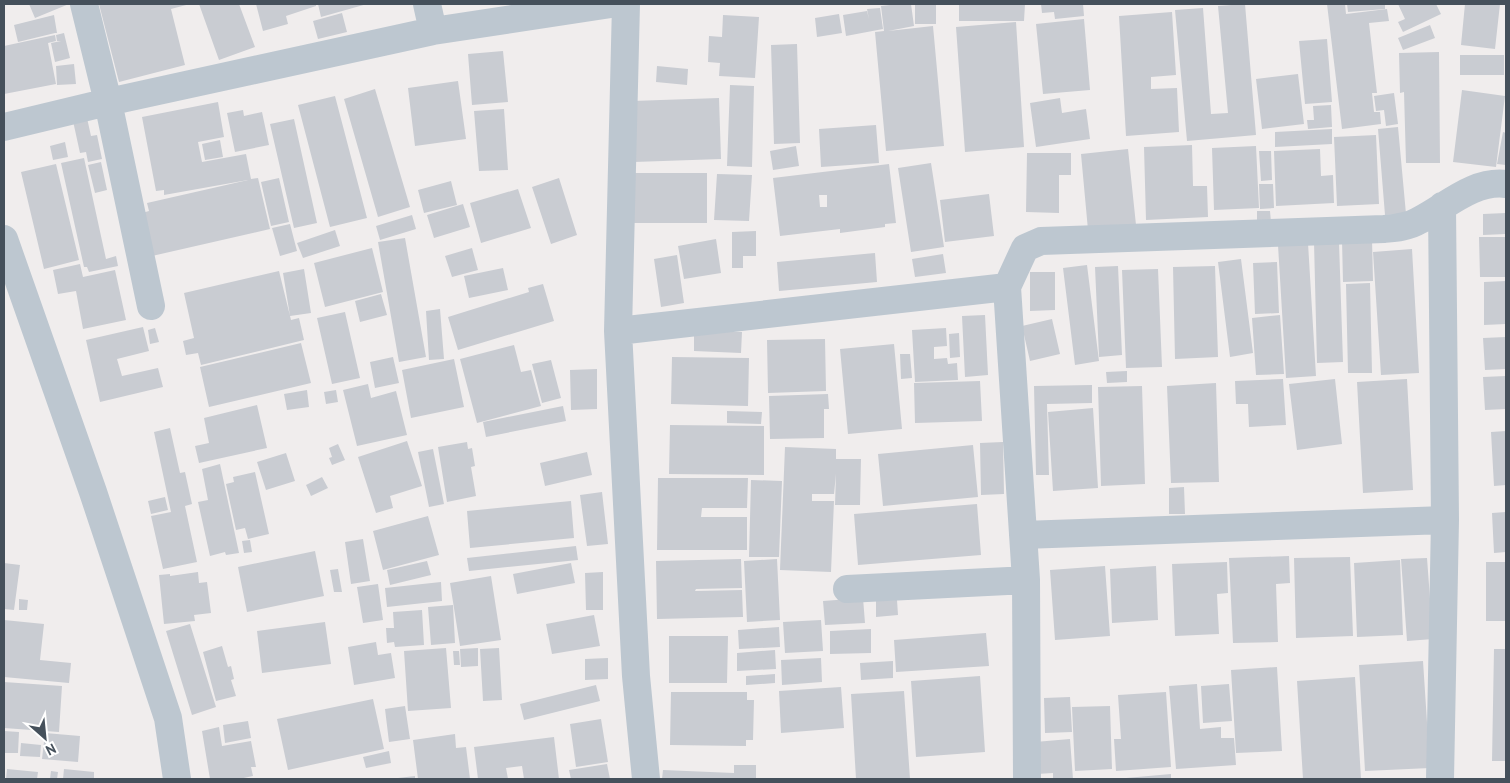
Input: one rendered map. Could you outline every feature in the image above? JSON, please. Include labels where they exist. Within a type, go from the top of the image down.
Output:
[{"type":"street","points":[[84,4],[108,102],[151,306]]},
{"type":"street","points":[[427,4],[433,31]]},
{"type":"street","points":[[4,127],[108,102],[433,31],[610,4]]},
{"type":"street","points":[[626,4],[618,331],[636,676],[646,779]]},
{"type":"street","points":[[1027,779],[1026,580],[1007,287],[1024,248],[1041,241],[1401,227],[1417,222],[1442,206],[1482,185],[1506,184]]},
{"type":"street","points":[[1440,779],[1445,520],[1442,206]]},
{"type":"street","points":[[4,239],[93,492],[168,718],[177,779]]},
{"type":"street","points":[[618,331],[1007,287]]},
{"type":"street","points":[[1023,535],[1445,520]]},
{"type":"street","points":[[847,589],[1026,580]]},
{"type":"building","points":[[29,4],[69,4],[35,18]]},
{"type":"building","points":[[99,4],[190,4],[171,9],[185,65],[119,82]]},
{"type":"building","points":[[199,4],[239,4],[255,47],[219,60]]},
{"type":"building","points":[[256,4],[316,4],[316,6],[286,16],[288,24],[263,31]]},
{"type":"building","points":[[318,4],[367,4],[321,17]]},
{"type":"building","points":[[911,4],[914,26],[888,31],[933,26],[944,146],[886,151],[875,32],[884,31],[881,6]]},
{"type":"building","points":[[959,4],[1025,4],[1024,21],[959,21]]},
{"type":"building","points":[[1041,4],[1083,4],[1084,16],[1055,19],[1054,12],[1042,13]]},
{"type":"building","points":[[1245,4],[1256,135],[1187,141],[1175,10],[1203,8],[1211,114],[1228,113],[1218,6]]},
{"type":"building","points":[[1327,4],[1345,4],[1346,14],[1387,9],[1389,21],[1369,23],[1377,93],[1372,93],[1374,112],[1380,112],[1381,124],[1342,129]]},
{"type":"building","points":[[1347,4],[1385,4],[1385,9],[1348,12]]},
{"type":"building","points":[[1398,4],[1436,4],[1441,14],[1403,32],[1398,22],[1405,19]]},
{"type":"building","points":[[1465,4],[1500,4],[1495,49],[1461,45]]},
{"type":"building","points":[[915,5],[936,5],[936,24],[915,24]]},
{"type":"building","points":[[880,8],[883,29],[846,36],[843,15],[867,11],[869,19],[867,9]]},
{"type":"building","points":[[1172,12],[1176,75],[1151,77],[1151,89],[1177,88],[1179,132],[1126,136],[1119,16]]},
{"type":"building","points":[[342,13],[347,32],[318,39],[313,21]]},
{"type":"building","points":[[839,14],[842,33],[817,37],[815,18]]},
{"type":"building","points":[[54,15],[57,33],[18,42],[14,25]]},
{"type":"building","points":[[723,15],[759,17],[755,78],[719,76],[720,63],[708,62],[709,36],[722,37]]},
{"type":"building","points":[[1084,19],[1090,90],[1043,94],[1036,24]]},
{"type":"building","points":[[1016,22],[1024,147],[965,152],[956,27]]},
{"type":"building","points":[[1430,25],[1435,38],[1403,50],[1398,38]]},
{"type":"building","points":[[64,33],[70,58],[55,62],[51,43],[61,41],[57,41],[56,35]]},
{"type":"building","points":[[55,35],[56,41],[48,43],[56,84],[4,94],[4,46]]},
{"type":"building","points":[[1327,39],[1332,102],[1305,104],[1299,41]]},
{"type":"building","points":[[797,44],[800,143],[774,144],[771,45]]},
{"type":"building","points":[[503,51],[508,102],[472,105],[468,54]]},
{"type":"building","points":[[1439,52],[1440,163],[1406,163],[1404,92],[1400,93],[1399,53]]},
{"type":"building","points":[[1460,55],[1504,55],[1504,75],[1460,75]]},
{"type":"building","points":[[74,64],[76,84],[57,85],[56,66]]},
{"type":"building","points":[[657,66],[688,69],[687,85],[656,82]]},
{"type":"building","points":[[1298,74],[1304,124],[1262,129],[1256,79]]},
{"type":"building","points":[[458,81],[466,139],[415,146],[408,88]]},
{"type":"building","points":[[730,85],[754,86],[752,167],[727,166]]},
{"type":"building","points":[[375,89],[410,207],[378,217],[344,99]]},
{"type":"building","points":[[1462,90],[1505,96],[1496,167],[1453,162]]},
{"type":"building","points":[[1394,93],[1398,124],[1386,126],[1384,110],[1376,111],[1374,96]]},
{"type":"building","points":[[335,96],[367,218],[330,227],[298,105]]},
{"type":"building","points":[[719,98],[721,159],[634,162],[632,101]]},
{"type":"building","points":[[1060,98],[1062,113],[1086,109],[1090,139],[1036,147],[1030,103]]},
{"type":"building","points":[[218,102],[224,137],[198,142],[202,162],[246,154],[251,179],[258,178],[270,229],[152,256],[142,213],[149,211],[147,203],[248,180],[164,195],[164,190],[156,191],[142,117]]},
{"type":"building","points":[[1331,105],[1332,127],[1308,129],[1307,120],[1314,120],[1313,106]]},
{"type":"building","points":[[504,109],[508,170],[479,171],[474,111]]},
{"type":"building","points":[[243,110],[244,116],[262,112],[269,145],[235,152],[227,113]]},
{"type":"building","points":[[87,118],[91,136],[97,135],[102,159],[88,162],[86,152],[80,153],[73,121]]},
{"type":"building","points":[[294,119],[317,223],[294,228],[270,124]]},
{"type":"building","points":[[876,125],[879,163],[821,167],[819,129]]},
{"type":"building","points":[[1398,127],[1406,214],[1385,215],[1378,129]]},
{"type":"building","points":[[1332,129],[1332,144],[1275,147],[1275,132]]},
{"type":"building","points":[[1503,132],[1506,133],[1506,165],[1497,164]]},
{"type":"building","points":[[1376,135],[1379,204],[1337,206],[1334,137]]},
{"type":"building","points":[[220,140],[223,157],[205,160],[202,144]]},
{"type":"building","points":[[65,142],[68,157],[53,160],[50,146]]},
{"type":"building","points":[[1192,145],[1193,186],[1207,186],[1208,217],[1146,220],[1144,147]]},
{"type":"building","points":[[796,146],[799,166],[773,170],[770,151]]},
{"type":"building","points":[[1256,146],[1259,208],[1214,210],[1212,148]]},
{"type":"building","points":[[1128,149],[1136,225],[1088,230],[1081,154]]},
{"type":"building","points":[[1320,149],[1321,176],[1333,175],[1334,203],[1276,206],[1274,151]]},
{"type":"building","points":[[1259,151],[1271,151],[1272,180],[1261,181]]},
{"type":"building","points":[[1027,153],[1071,153],[1071,175],[1059,175],[1059,213],[1026,212]]},
{"type":"building","points":[[84,158],[106,259],[116,256],[118,266],[89,272],[87,267],[84,267],[61,163]]},
{"type":"building","points":[[101,162],[107,190],[95,193],[88,165]]},
{"type":"building","points":[[931,163],[944,247],[911,252],[898,168]]},
{"type":"building","points":[[56,164],[79,260],[44,269],[21,172]]},
{"type":"building","points":[[889,164],[896,223],[885,224],[885,227],[840,233],[840,229],[780,236],[773,178]],"holes":[[[819,195],[827,195],[827,207],[820,207]]]},
{"type":"building","points":[[633,173],[707,173],[707,223],[633,223]]},
{"type":"building","points":[[717,174],[752,175],[749,221],[714,220]]},
{"type":"building","points":[[279,178],[289,222],[271,226],[261,182]]},
{"type":"building","points":[[559,178],[577,235],[551,244],[532,187]]},
{"type":"building","points":[[451,181],[457,205],[424,213],[418,190]]},
{"type":"building","points":[[1259,184],[1273,184],[1274,208],[1260,209]]},
{"type":"building","points":[[518,189],[531,228],[481,243],[470,203]]},
{"type":"building","points":[[989,194],[994,236],[945,242],[940,200]]},
{"type":"building","points":[[463,204],[470,227],[434,238],[427,215]]},
{"type":"building","points":[[1257,211],[1270,211],[1271,222],[1257,222]]},
{"type":"building","points":[[1506,213],[1506,234],[1483,235],[1483,214]]},
{"type":"building","points":[[412,215],[416,229],[380,240],[376,226]]},
{"type":"building","points":[[290,224],[297,251],[280,256],[272,228]]},
{"type":"building","points":[[335,230],[340,246],[303,258],[297,243]]},
{"type":"building","points":[[756,231],[756,256],[743,256],[743,268],[732,268],[732,232]]},
{"type":"building","points":[[1479,237],[1506,237],[1506,277],[1480,277]]},
{"type":"building","points":[[405,238],[426,357],[399,362],[378,242]]},
{"type":"building","points":[[716,239],[721,273],[684,279],[678,246]]},
{"type":"building","points":[[1372,239],[1373,281],[1343,282],[1342,240]]},
{"type":"building","points":[[1314,242],[1339,242],[1343,362],[1317,363]]},
{"type":"building","points":[[1308,243],[1316,376],[1286,378],[1278,245]]},
{"type":"building","points":[[372,248],[383,292],[325,307],[314,263]]},
{"type":"building","points":[[472,248],[478,270],[452,277],[445,256]]},
{"type":"building","points":[[1412,249],[1419,373],[1381,375],[1373,252]]},
{"type":"building","points":[[875,253],[877,282],[779,291],[777,262]]},
{"type":"building","points":[[943,254],[946,273],[915,277],[912,259]]},
{"type":"building","points":[[677,255],[684,303],[661,307],[654,259]]},
{"type":"building","points":[[1241,259],[1253,353],[1230,357],[1218,262]]},
{"type":"building","points":[[1277,262],[1279,313],[1255,314],[1253,263]]},
{"type":"building","points":[[80,264],[83,277],[115,270],[126,320],[83,329],[76,291],[58,294],[53,270]]},
{"type":"building","points":[[1087,265],[1099,361],[1075,365],[1063,268]]},
{"type":"building","points":[[1118,266],[1122,355],[1099,357],[1095,267]]},
{"type":"building","points":[[1215,266],[1218,357],[1175,359],[1173,267]]},
{"type":"building","points":[[503,268],[508,290],[469,298],[464,276]]},
{"type":"building","points":[[304,269],[311,313],[290,316],[283,273]]},
{"type":"building","points":[[1158,269],[1162,367],[1126,368],[1122,270]]},
{"type":"building","points":[[279,271],[291,320],[299,318],[304,340],[201,365],[198,353],[186,355],[183,341],[194,338],[184,293]]},
{"type":"building","points":[[1030,272],[1055,272],[1055,310],[1030,311]]},
{"type":"building","points":[[1506,281],[1506,324],[1484,325],[1484,282]]},
{"type":"building","points":[[1370,283],[1372,373],[1348,373],[1346,284]]},
{"type":"building","points":[[543,284],[554,321],[458,350],[448,317],[529,292],[528,288]]},
{"type":"building","points":[[381,294],[387,315],[360,322],[355,301]]},
{"type":"building","points":[[440,309],[444,359],[429,360],[426,311]]},
{"type":"building","points":[[345,312],[360,378],[332,384],[317,318]]},
{"type":"building","points":[[985,315],[988,375],[965,377],[962,316]]},
{"type":"building","points":[[1280,315],[1284,374],[1256,375],[1252,318]]},
{"type":"building","points":[[1052,319],[1060,354],[1030,361],[1022,326]]},
{"type":"building","points":[[143,327],[149,351],[117,359],[122,376],[158,368],[163,387],[100,402],[86,340]]},
{"type":"building","points":[[155,328],[159,342],[150,344],[148,330]]},
{"type":"building","points":[[946,328],[947,346],[934,347],[934,359],[947,358],[948,364],[957,363],[958,380],[915,382],[912,330]]},
{"type":"building","points":[[694,331],[742,332],[741,353],[694,351]]},
{"type":"building","points":[[959,333],[960,357],[950,358],[949,334]]},
{"type":"building","points":[[1506,337],[1506,369],[1485,370],[1483,338]]},
{"type":"building","points":[[825,339],[826,391],[768,393],[767,340]]},
{"type":"building","points":[[301,343],[311,383],[209,407],[200,367]]},
{"type":"building","points":[[894,344],[902,429],[848,434],[840,349]]},
{"type":"building","points":[[514,345],[521,372],[531,370],[541,406],[477,423],[460,359]]},
{"type":"building","points":[[900,354],[910,354],[912,378],[901,379]]},
{"type":"building","points":[[393,357],[399,383],[375,388],[370,362]]},
{"type":"building","points":[[672,357],[749,358],[748,406],[671,404]]},
{"type":"building","points":[[454,359],[464,407],[411,418],[402,370]]},
{"type":"building","points":[[551,360],[561,398],[542,403],[532,364]]},
{"type":"building","points":[[597,369],[597,409],[571,410],[570,370]]},
{"type":"building","points":[[1127,371],[1127,382],[1107,383],[1106,372]]},
{"type":"building","points":[[1506,376],[1506,409],[1485,410],[1483,377]]},
{"type":"building","points":[[1283,379],[1286,425],[1249,427],[1248,404],[1236,404],[1235,381]]},
{"type":"building","points":[[1335,379],[1342,444],[1297,450],[1289,384]]},
{"type":"building","points":[[1407,379],[1413,490],[1363,493],[1357,382]]},
{"type":"building","points":[[980,381],[982,421],[915,423],[914,383]]},
{"type":"building","points":[[1216,383],[1219,482],[1171,483],[1167,386]]},
{"type":"building","points":[[368,384],[371,398],[396,391],[407,435],[357,446],[343,390]]},
{"type":"building","points":[[1092,385],[1092,403],[1047,404],[1049,475],[1036,475],[1034,386]]},
{"type":"building","points":[[1142,386],[1145,484],[1101,486],[1098,387]]},
{"type":"building","points":[[307,390],[309,407],[287,410],[284,394]]},
{"type":"building","points":[[336,390],[338,402],[326,404],[324,392]]},
{"type":"building","points":[[828,394],[829,409],[824,409],[824,438],[770,439],[769,396]]},
{"type":"building","points":[[257,405],[267,448],[199,463],[195,446],[209,443],[204,418]]},
{"type":"building","points":[[563,406],[566,421],[486,437],[483,422]]},
{"type":"building","points":[[1093,408],[1098,488],[1053,491],[1048,412]]},
{"type":"building","points":[[727,411],[762,412],[761,424],[727,423]]},
{"type":"building","points":[[670,425],[764,426],[764,475],[669,474]]},
{"type":"building","points":[[170,428],[180,473],[185,472],[192,504],[185,506],[197,562],[163,569],[151,516],[171,512],[154,432]]},
{"type":"building","points":[[1506,431],[1506,485],[1494,486],[1491,432]]},
{"type":"building","points":[[407,441],[422,486],[390,496],[393,508],[376,513],[358,457]]},
{"type":"building","points":[[467,442],[468,449],[472,448],[475,466],[471,467],[476,496],[447,502],[438,447]]},
{"type":"building","points":[[1003,442],[1004,494],[981,495],[980,443]]},
{"type":"building","points":[[338,444],[345,460],[332,465],[329,458],[332,457],[329,448]]},
{"type":"building","points":[[973,445],[978,497],[883,506],[878,454]]},
{"type":"building","points":[[785,447],[836,449],[836,459],[861,459],[860,505],[835,505],[836,474],[834,494],[812,494],[812,501],[834,501],[831,572],[780,570]]},
{"type":"building","points":[[433,449],[444,504],[429,507],[418,452]]},
{"type":"building","points":[[587,452],[592,475],[545,486],[540,463]]},
{"type":"building","points":[[286,453],[295,481],[266,490],[257,462]]},
{"type":"building","points":[[220,464],[239,553],[226,555],[225,552],[210,556],[198,502],[208,500],[202,469]]},
{"type":"building","points":[[255,472],[269,534],[248,539],[245,528],[236,530],[226,484],[234,482],[233,477]]},
{"type":"building","points":[[322,477],[328,488],[311,496],[306,485]]},
{"type":"building","points":[[658,478],[748,478],[747,508],[702,508],[701,517],[747,517],[747,550],[657,550]]},
{"type":"building","points":[[751,480],[782,481],[779,557],[749,557]]},
{"type":"building","points":[[1184,487],[1185,514],[1169,514],[1169,488]]},
{"type":"building","points":[[602,492],[608,544],[587,546],[580,495]]},
{"type":"building","points":[[165,497],[168,510],[151,514],[148,501]]},
{"type":"building","points":[[571,501],[574,538],[470,548],[467,511]]},
{"type":"building","points":[[977,504],[981,555],[858,565],[854,514]]},
{"type":"building","points":[[1506,512],[1506,552],[1494,553],[1492,513]]},
{"type":"building","points":[[428,516],[439,555],[383,570],[373,531]]},
{"type":"building","points":[[363,539],[370,581],[351,584],[345,542]]},
{"type":"building","points":[[250,540],[252,552],[244,553],[242,541]]},
{"type":"building","points":[[576,546],[578,560],[469,571],[467,558]]},
{"type":"building","points":[[315,551],[324,596],[247,612],[238,567]]},
{"type":"building","points":[[1289,556],[1290,583],[1276,584],[1278,642],[1233,643],[1229,558]]},
{"type":"building","points":[[1350,557],[1353,636],[1296,638],[1294,558]]},
{"type":"building","points":[[1427,558],[1433,639],[1407,641],[1401,559]]},
{"type":"building","points":[[741,559],[742,588],[696,589],[695,591],[742,590],[743,617],[657,619],[656,561]]},
{"type":"building","points":[[777,559],[780,620],[747,622],[744,561]]},
{"type":"building","points":[[1400,560],[1403,635],[1357,637],[1354,563]]},
{"type":"building","points":[[427,561],[431,575],[390,585],[387,570]]},
{"type":"building","points":[[1227,562],[1228,593],[1217,594],[1219,634],[1175,636],[1172,564]]},
{"type":"building","points":[[1486,562],[1506,562],[1506,621],[1486,621]]},
{"type":"building","points":[[4,563],[20,565],[14,610],[4,609]]},
{"type":"building","points":[[571,563],[575,583],[517,594],[513,574]]},
{"type":"building","points":[[1105,566],[1110,636],[1055,640],[1050,570]]},
{"type":"building","points":[[1156,566],[1158,620],[1112,623],[1110,569]]},
{"type":"building","points":[[338,569],[342,592],[334,592],[330,570]]},
{"type":"building","points":[[198,572],[199,583],[207,582],[211,613],[194,615],[195,621],[164,624],[159,575],[170,574],[170,576]]},
{"type":"building","points":[[603,572],[603,610],[586,610],[585,573]]},
{"type":"building","points":[[491,576],[501,640],[460,646],[450,583]]},
{"type":"building","points":[[441,582],[442,601],[387,607],[385,588]]},
{"type":"building","points":[[378,584],[383,620],[363,623],[357,587]]},
{"type":"building","points":[[863,598],[865,623],[825,625],[823,601]]},
{"type":"building","points":[[19,599],[28,600],[27,610],[19,610]]},
{"type":"building","points":[[897,600],[898,615],[876,617],[876,601]]},
{"type":"building","points":[[453,605],[455,643],[431,645],[428,607]]},
{"type":"building","points":[[422,610],[424,645],[395,647],[394,642],[387,643],[386,628],[394,628],[393,612]]},
{"type":"building","points":[[594,615],[600,646],[552,654],[546,624]]},
{"type":"building","points":[[4,620],[44,624],[40,660],[71,663],[69,683],[4,677]]},
{"type":"building","points":[[821,620],[823,651],[785,653],[783,622]]},
{"type":"building","points":[[325,622],[331,664],[262,673],[257,631]]},
{"type":"building","points":[[190,624],[216,707],[192,715],[166,631]]},
{"type":"building","points":[[779,627],[780,647],[739,649],[738,630]]},
{"type":"building","points":[[871,629],[871,653],[830,654],[830,631]]},
{"type":"building","points":[[986,633],[989,666],[896,672],[894,640]]},
{"type":"building","points":[[669,636],[728,636],[727,683],[669,683]]},
{"type":"building","points":[[376,642],[378,655],[391,653],[395,678],[354,685],[348,647]]},
{"type":"building","points":[[222,646],[228,667],[231,666],[234,679],[231,680],[236,696],[216,701],[203,652]]},
{"type":"building","points":[[446,648],[451,708],[408,711],[404,651]]},
{"type":"building","points":[[478,648],[478,666],[461,667],[460,649]]},
{"type":"building","points":[[499,648],[502,700],[483,701],[480,649]]},
{"type":"building","points":[[1494,649],[1506,649],[1506,761],[1492,761]]},
{"type":"building","points":[[775,650],[776,669],[737,671],[737,653]]},
{"type":"building","points":[[453,651],[459,651],[460,665],[454,665]]},
{"type":"building","points":[[608,658],[608,679],[585,680],[585,659]]},
{"type":"building","points":[[821,658],[822,682],[782,685],[781,660]]},
{"type":"building","points":[[893,661],[893,678],[861,680],[860,663]]},
{"type":"building","points":[[1423,661],[1430,768],[1365,771],[1359,665]]},
{"type":"building","points":[[1277,667],[1282,751],[1236,753],[1231,670]]},
{"type":"building","points":[[775,674],[775,683],[746,685],[746,676]]},
{"type":"building","points":[[980,676],[985,752],[916,757],[911,681]]},
{"type":"building","points":[[1355,677],[1361,779],[1303,779],[1297,681]]},
{"type":"building","points":[[4,682],[62,686],[59,732],[4,728]]},
{"type":"building","points":[[1197,684],[1200,729],[1221,727],[1221,738],[1234,738],[1236,765],[1176,769],[1169,686]]},
{"type":"building","points":[[1229,684],[1232,721],[1203,723],[1201,686]]},
{"type":"building","points":[[596,685],[600,701],[524,720],[520,704]]},
{"type":"building","points":[[841,687],[844,728],[781,733],[779,691]]},
{"type":"building","points":[[904,691],[910,779],[856,779],[851,694]]},
{"type":"building","points":[[671,692],[747,692],[747,700],[754,700],[753,740],[746,740],[746,746],[670,745]]},
{"type":"building","points":[[1166,692],[1171,767],[1116,771],[1114,739],[1121,739],[1118,695]]},
{"type":"building","points":[[1070,697],[1072,732],[1045,733],[1044,698]]},
{"type":"building","points":[[373,699],[384,749],[288,770],[277,719]]},
{"type":"building","points":[[405,706],[410,739],[389,742],[385,709]]},
{"type":"building","points":[[1110,706],[1112,769],[1075,771],[1072,707]]},
{"type":"building","points":[[601,719],[608,762],[576,767],[570,724]]},
{"type":"building","points":[[248,721],[251,738],[225,743],[223,725]]},
{"type":"building","points":[[219,727],[222,746],[251,741],[256,767],[251,767],[253,776],[239,779],[210,779],[202,731]]},
{"type":"building","points":[[4,731],[19,732],[18,753],[4,753]]},
{"type":"building","points":[[45,733],[80,736],[78,762],[42,759]]},
{"type":"building","points":[[455,734],[456,748],[466,747],[470,779],[418,779],[413,740]]},
{"type":"building","points":[[554,737],[559,779],[524,779],[522,766],[506,768],[508,779],[478,779],[474,747]]},
{"type":"building","points":[[1070,739],[1073,779],[1053,779],[1053,773],[1037,774],[1035,742]]},
{"type":"building","points":[[21,743],[41,745],[40,757],[20,756]]},
{"type":"building","points":[[389,751],[391,763],[366,768],[363,757]]},
{"type":"building","points":[[607,764],[610,779],[571,779],[569,770]]},
{"type":"building","points":[[734,765],[756,765],[756,779],[662,779],[663,770],[734,773]]},
{"type":"building","points":[[7,769],[38,772],[37,779],[6,779]]},
{"type":"building","points":[[64,769],[94,772],[94,779],[63,779]]},
{"type":"building","points":[[51,771],[58,772],[57,779],[50,779]]},
{"type":"building","points":[[1171,774],[1171,779],[1126,779],[1126,778]]},
{"type":"building","points":[[415,776],[415,779],[398,779],[398,778]]}]
